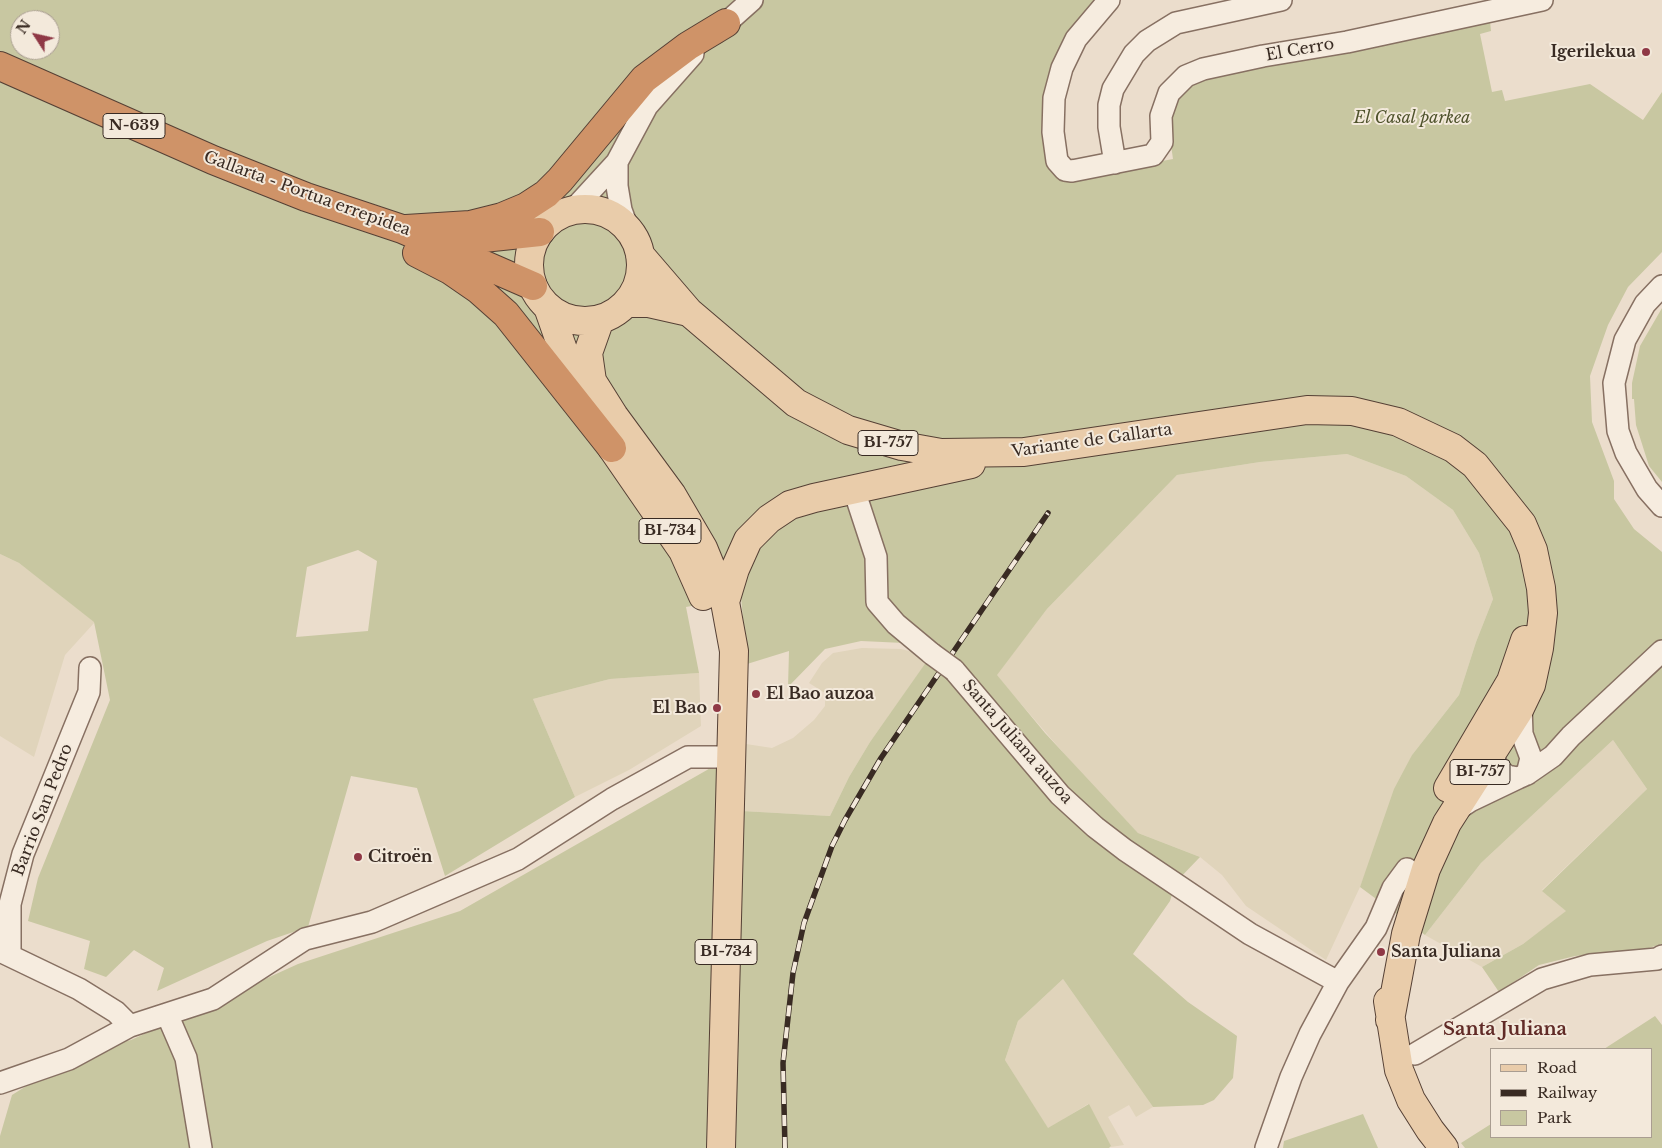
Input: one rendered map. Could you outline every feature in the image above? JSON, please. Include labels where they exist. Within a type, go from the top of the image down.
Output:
[{"type":"highway","points":[[413,229],[470,225],[502,217],[526,207],[546,194],[573,166],[644,79],[688,46],[726,22]]},
{"type":"highway","points":[[0,53],[56,91]]},
{"type":"highway","name":"Gallarta - Portua errepidea","points":[[0,66],[213,160],[306,197],[413,229],[458,236],[483,238],[540,232]]},
{"type":"highway","points":[[0,79],[56,91]]},
{"type":"highway","points":[[306,197],[450,270],[479,290],[506,314],[612,448]]},
{"type":"highway","name":"Gallarta - Portua errepidea","points":[[413,229],[540,297]]},
{"type":"main road","points":[[588,209],[603,212],[616,219],[628,229],[636,241],[640,255],[639,280],[627,303],[610,316],[600,319],[572,320],[559,315],[540,297],[529,258],[540,232],[549,222],[572,211],[588,209]]},
{"type":"main road","name":"Variante de Gallarta","points":[[640,255],[689,312],[796,403],[848,430],[902,446],[941,453],[1024,452],[1307,410],[1352,411],[1398,422],[1453,448],[1475,465],[1522,524],[1533,550],[1541,588],[1543,613],[1540,648],[1531,685],[1521,706],[1455,811],[1432,856],[1406,934],[1390,1020]]},
{"type":"main road","name":"BI-734","points":[[540,297],[575,384],[612,448],[668,528],[700,587],[718,642],[732,719]]},
{"type":"main road","name":"Variante de Gallarta","points":[[627,303],[649,303],[689,312]]},
{"type":"main road","name":"BI-734","points":[[600,319],[588,353],[592,381],[614,416],[672,495],[703,548],[725,602],[734,651],[721,1148]]},
{"type":"main road","points":[[725,602],[735,569],[748,540],[769,520],[790,505],[814,498],[1024,452]]},
{"type":"main road","name":"Variante de Gallarta","points":[[1390,1020],[1386,982],[1388,919],[1407,869],[1432,814],[1511,681],[1523,648],[1528,624],[1530,594],[1522,552],[1504,503]]},
{"type":"main road","name":"BI-757","points":[[1390,1020],[1399,1070],[1411,1100],[1437,1139]]},
{"type":"street","points":[[572,211],[617,162],[639,119],[660,90],[690,56],[752,0]]},
{"type":"street","name":"El Cerro","points":[[1109,0],[1076,39],[1062,68],[1054,98],[1053,132],[1057,161],[1065,170],[1072,171],[1153,155],[1162,142],[1161,116],[1169,93],[1186,76],[1203,69],[1263,56],[1347,42],[1542,0]]},
{"type":"street","points":[[1115,163],[1109,127],[1110,105],[1113,89],[1134,54],[1153,36],[1176,23],[1281,0]]},
{"type":"street","points":[[617,162],[620,202],[628,229]]},
{"type":"street","points":[[1662,286],[1645,304],[1625,340],[1614,383],[1618,431],[1626,453],[1647,489],[1662,506]]},
{"type":"street","name":"Santa Juliana auzoa","points":[[854,490],[876,557],[877,602],[896,624],[954,670],[1060,795],[1095,827],[1125,850],[1250,934],[1338,982]]},
{"type":"street","points":[[1522,776],[1507,776],[1500,770],[1490,737],[1516,688],[1523,648]]},
{"type":"street","points":[[1455,811],[1470,801],[1522,776],[1554,756],[1571,736],[1662,652]]},
{"type":"street","name":"Barrio San Pedro","points":[[5,953],[10,904],[23,854],[90,692],[90,668]]},
{"type":"street","points":[[1521,706],[1522,734],[1532,758],[1522,776]]},
{"type":"street","points":[[1461,767],[1493,751],[1528,746],[1544,746],[1571,736]]},
{"type":"street","points":[[0,1082],[69,1058],[130,1026],[213,999],[305,939],[372,922],[518,859],[612,799],[688,757],[732,757]]},
{"type":"street","points":[[1266,1148],[1310,1034],[1338,982],[1388,919],[1416,873],[1432,856]]},
{"type":"street","points":[[5,953],[79,989],[116,1012],[130,1026]]},
{"type":"street","points":[[1414,1054],[1542,979],[1590,965],[1657,959],[1662,956]]},
{"type":"street","points":[[167,1014],[186,1058],[198,1138],[202,1148]]},
{"type":"shaded area","points":[[1347,454],[1406,476],[1453,510],[1479,553],[1493,599],[1476,642],[1459,695],[1412,755],[1360,887],[1326,960],[1246,906],[1222,875],[1200,857],[1138,833],[1093,787],[996,675],[1047,609],[1177,475],[1260,462]]},
{"type":"shaded area","points":[[0,554],[19,563],[95,622],[65,655],[34,757],[0,736]]},
{"type":"shaded area","points":[[862,648],[901,649],[917,653],[928,661],[870,742],[849,777],[830,816],[742,811],[746,744],[772,748],[793,738],[814,720],[825,706],[825,693],[809,683],[822,663],[833,653]]},
{"type":"shaded area","points":[[699,673],[701,726],[629,770],[575,797],[533,699],[610,679]]},
{"type":"shaded area","points":[[1613,740],[1647,789],[1542,890],[1567,911],[1523,944],[1482,967],[1425,935],[1481,863]]},
{"type":"shaded area","points":[[1063,979],[1153,1107],[1136,1117],[1129,1105],[1108,1117],[1124,1145],[1111,1147],[1088,1104],[1048,1129],[1005,1060],[1018,1021]]},
{"type":"green space","name":"El Casal parkea","points":[[0,0],[1100,0],[1051,87],[1069,178],[1173,159],[1169,131],[1176,95],[1209,74],[1490,21],[1491,31],[1480,34],[1492,92],[1502,90],[1505,101],[1590,84],[1643,120],[1662,92],[1662,252],[1628,287],[1608,325],[1590,376],[1592,422],[1614,481],[1614,499],[1634,529],[1662,552],[1662,944],[1642,950],[1575,956],[1539,965],[1499,992],[1482,967],[1523,944],[1566,911],[1542,891],[1647,789],[1613,740],[1481,863],[1425,935],[1360,887],[1394,789],[1412,755],[1459,695],[1476,642],[1493,599],[1479,553],[1453,510],[1406,476],[1347,454],[1260,462],[1177,475],[1047,609],[997,675],[1045,733],[1138,833],[1200,857],[1176,882],[1170,901],[1133,954],[1188,1002],[1237,1036],[1233,1078],[1214,1100],[1203,1105],[1153,1107],[1063,979],[1018,1021],[1005,1060],[1048,1128],[1089,1104],[1111,1146],[1109,1148],[0,1148],[0,1136],[12,1095],[79,1053],[131,1040],[298,964],[460,911],[707,770],[746,744],[742,811],[830,816],[849,777],[870,742],[927,661],[904,643],[861,641],[825,649],[788,687],[789,651],[747,664],[741,597],[686,607],[699,673],[610,679],[533,699],[575,797],[445,876],[417,788],[351,776],[308,927],[267,941],[157,991],[164,968],[134,950],[106,977],[84,969],[90,941],[28,921],[38,878],[110,700],[94,622],[19,563],[0,554]],"holes":[[[358,550],[377,561],[368,631],[296,637],[307,567]]]},
{"type":"green space","points":[[1662,308],[1662,482],[1649,466],[1636,425],[1634,399],[1632,399],[1632,383],[1640,346]]},
{"type":"green space","points":[[1655,1016],[1662,1025],[1662,1148],[1465,1148],[1461,1143],[1490,1125],[1490,1138],[1652,1138],[1652,1048],[1606,1048]]},
{"type":"green space","points":[[1363,1114],[1378,1148],[1283,1148],[1284,1141]]},
{"type":"railway","points":[[785,1148],[783,1063],[793,973],[804,923],[832,846],[881,758],[1048,513]]},
{"type":"place","name":"Igerilekua","points":[[1646,52]]},
{"type":"place","name":"El Bao auzoa","points":[[756,694]]},
{"type":"place","name":"El Bao","points":[[717,708]]},
{"type":"place","name":"Citroën","points":[[358,857]]},
{"type":"place","name":"Santa Juliana","points":[[1381,952]]},
{"type":"district","name":"Santa Juliana","points":[[1505,1030]]}]
